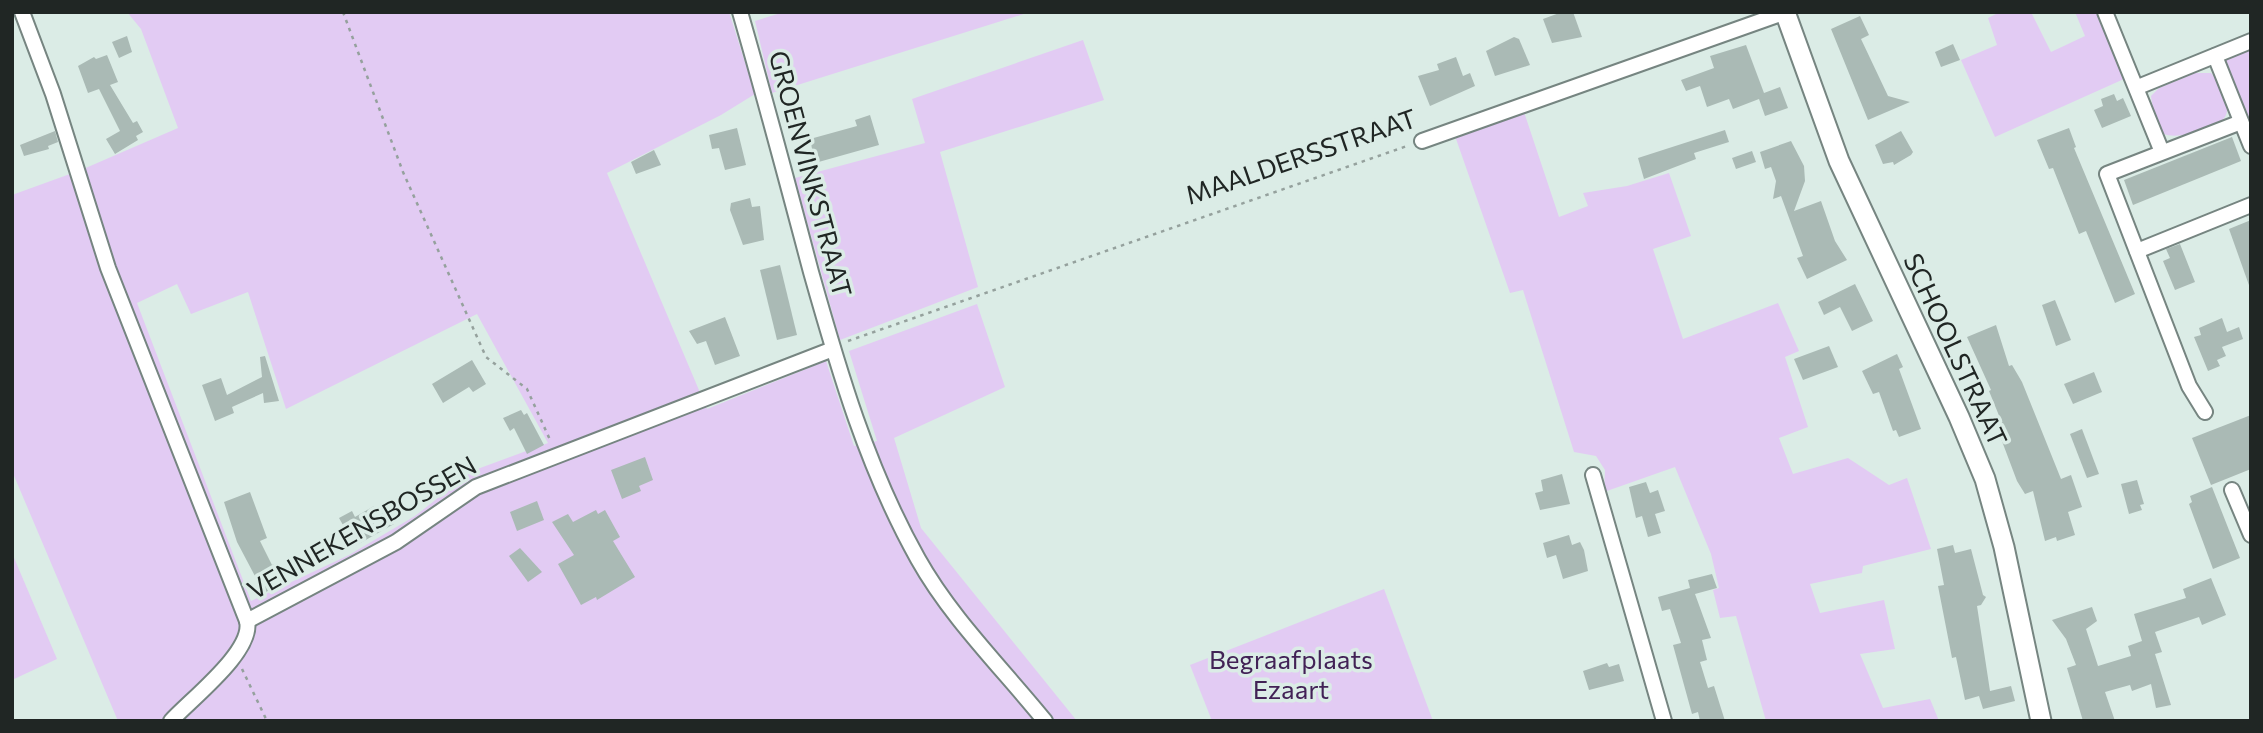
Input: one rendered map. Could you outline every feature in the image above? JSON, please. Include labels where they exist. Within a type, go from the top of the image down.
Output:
[{"type":"street","name":"VENNEKENSBOSSEN","points":[[22,12],[53,94],[113,280],[247,621],[396,542],[476,487],[832,349]]},
{"type":"street","name":"GROENVINKSTRAAT","points":[[740,12],[832,349],[866,454],[919,560],[961,621],[1045,721]]},
{"type":"street","name":"MAALDERSSTRAAT","points":[[1422,141],[1785,12]]},
{"type":"street","name":"SCHOOLSTRAAT","points":[[1785,12],[1839,161],[1959,417],[1985,479],[2004,547],[2041,721]]},
{"type":"street","points":[[2105,12],[2138,87],[2162,152]]},
{"type":"street","points":[[2138,87],[2251,41]]},
{"type":"street","points":[[2215,56],[2251,146]]},
{"type":"street","points":[[2205,412],[2189,386],[2107,174],[2241,122]]},
{"type":"street","points":[[2137,251],[2251,205]]},
{"type":"street","points":[[1593,475],[1664,721]]},
{"type":"street","points":[[2232,490],[2251,535]]},
{"type":"street","points":[[171,721],[236,656],[248,634],[247,621]]},
{"type":"path","points":[[343,12],[402,172],[486,357],[527,388],[557,454]]},
{"type":"path","name":"MAALDERSSTRAAT","points":[[832,349],[867,332],[1422,141]]},
{"type":"path","points":[[236,656],[267,721]]},
{"type":"green space","points":[[127,12],[729,12],[755,94],[721,115],[607,173],[707,409],[826,361],[854,446],[877,441],[849,351],[977,304],[1005,387],[894,438],[921,528],[1077,721],[118,721],[12,471],[12,195],[81,170],[178,128],[141,29]],"holes":[[[177,284],[191,314],[248,292],[286,409],[477,314],[548,443],[472,471],[415,516],[349,555],[251,601],[137,303]]]},
{"type":"green space","points":[[784,12],[1030,12],[772,93],[755,21]]},
{"type":"green space","points":[[2000,12],[2031,12],[2051,52],[2085,36],[2075,12],[2096,12],[2124,79],[1995,137],[1961,60],[1997,45],[1988,18]]},
{"type":"green space","points":[[1083,40],[1104,100],[940,152],[978,287],[840,340],[795,178],[925,143],[912,99]]},
{"type":"green space","points":[[2251,49],[2251,127],[2223,61]]},
{"type":"green space","points":[[2195,73],[2211,73],[2214,77],[2227,104],[2226,115],[2216,125],[2198,132],[2178,136],[2164,134],[2153,109],[2151,96],[2159,88]]},
{"type":"green space","points":[[1524,112],[1559,217],[1588,206],[1583,193],[1627,186],[1669,173],[1691,236],[1653,249],[1683,339],[1778,303],[1799,351],[1785,357],[1808,427],[1779,438],[1793,474],[1848,458],[1889,485],[1907,478],[1931,549],[1863,566],[1862,573],[1810,584],[1820,613],[1884,600],[1895,649],[1860,654],[1883,708],[1930,699],[1939,721],[1766,721],[1736,616],[1720,618],[1713,590],[1719,588],[1711,554],[1675,467],[1604,492],[1605,470],[1596,456],[1574,452],[1523,290],[1510,293],[1455,136]]},
{"type":"green space","points":[[12,553],[57,659],[12,680]]},
{"type":"green space","name":"Begraafplaats Ezaart","points":[[1384,589],[1433,721],[1212,721],[1190,665]]},
{"type":"building","points":[[1562,12],[1573,12],[1582,37],[1552,43],[1543,19]]},
{"type":"building","points":[[1860,16],[1869,35],[1861,39],[1888,96],[1910,102],[1868,120],[1831,29]]},
{"type":"building","points":[[127,36],[132,52],[119,58],[112,42]]},
{"type":"building","points":[[1514,37],[1519,39],[1530,65],[1495,76],[1486,51]]},
{"type":"building","points":[[1953,44],[1960,60],[1941,67],[1935,52]]},
{"type":"building","points":[[1746,45],[1764,93],[1780,87],[1788,108],[1765,116],[1759,99],[1733,109],[1729,99],[1707,107],[1700,86],[1686,91],[1681,80],[1714,68],[1710,56]]},
{"type":"building","points":[[107,55],[118,82],[110,85],[133,123],[137,121],[143,132],[136,136],[138,140],[115,154],[106,139],[120,131],[99,89],[88,93],[78,66],[94,57],[96,59]]},
{"type":"building","points":[[1456,57],[1463,76],[1470,73],[1475,86],[1430,106],[1418,76],[1439,70],[1437,64]]},
{"type":"building","points":[[2114,94],[2117,101],[2123,98],[2131,116],[2102,128],[2094,110],[2103,106],[2101,99]]},
{"type":"building","points":[[870,115],[879,145],[815,163],[810,139],[857,126],[855,120]]},
{"type":"building","points":[[737,128],[746,165],[725,170],[719,148],[712,149],[709,135]]},
{"type":"building","points":[[2069,128],[2076,147],[2074,148],[2135,294],[2115,303],[2086,231],[2079,234],[2053,168],[2049,169],[2037,140]]},
{"type":"building","points":[[1725,130],[1729,142],[1694,153],[1696,159],[1644,179],[1638,158]]},
{"type":"building","points":[[55,131],[58,142],[48,146],[49,149],[24,156],[20,145]]},
{"type":"building","points":[[1901,131],[1913,152],[1894,165],[1893,162],[1883,164],[1875,145]]},
{"type":"building","points":[[2232,137],[2241,161],[2133,205],[2124,180]]},
{"type":"building","points":[[1791,141],[1804,166],[1805,181],[1794,211],[1821,201],[1835,241],[1847,260],[1807,279],[1797,258],[1803,256],[1781,196],[1773,199],[1776,181],[1771,167],[1765,169],[1760,152]]},
{"type":"building","points":[[654,150],[661,165],[636,174],[631,162]]},
{"type":"building","points":[[1752,151],[1756,162],[1736,169],[1732,158]]},
{"type":"building","points":[[750,198],[752,207],[760,206],[764,240],[743,245],[730,210],[731,203]]},
{"type":"building","points":[[2251,220],[2251,288],[2250,288],[2229,229]]},
{"type":"building","points":[[2180,244],[2195,282],[2175,290],[2163,261],[2170,258],[2166,249]]},
{"type":"building","points":[[780,265],[797,335],[777,340],[760,270]]},
{"type":"building","points":[[1855,284],[1873,321],[1852,331],[1840,307],[1824,315],[1818,302]]},
{"type":"building","points":[[2055,300],[2071,340],[2056,346],[2042,305]]},
{"type":"building","points":[[725,317],[740,356],[715,365],[706,341],[697,344],[689,331]]},
{"type":"building","points":[[2222,318],[2227,332],[2239,327],[2243,339],[2222,347],[2226,356],[2217,360],[2220,366],[2208,371],[2194,337],[2201,335],[2199,328]]},
{"type":"building","points":[[1996,325],[2009,366],[2012,365],[2022,382],[2061,479],[2071,475],[2082,507],[2068,512],[2075,535],[2057,541],[2056,537],[2045,541],[2033,491],[2025,494],[2017,481],[1994,420],[2000,418],[1989,391],[1991,390],[1967,337]]},
{"type":"building","points":[[1829,346],[1838,367],[1803,380],[1794,359]]},
{"type":"building","points":[[1897,354],[1903,367],[1899,369],[1921,429],[1899,437],[1896,430],[1893,431],[1879,392],[1873,394],[1862,371]]},
{"type":"building","points":[[265,356],[279,401],[264,403],[263,393],[232,407],[234,413],[215,421],[202,385],[221,378],[227,395],[262,377],[260,357]]},
{"type":"building","points":[[472,360],[486,384],[473,392],[469,387],[443,403],[432,384]]},
{"type":"building","points":[[2094,372],[2102,392],[2073,404],[2064,384]]},
{"type":"building","points":[[521,410],[524,415],[527,413],[544,445],[527,454],[514,428],[510,431],[503,418]]},
{"type":"building","points":[[2251,415],[2251,469],[2211,485],[2192,438]]},
{"type":"building","points":[[2082,429],[2099,474],[2087,478],[2070,434]]},
{"type":"building","points":[[645,457],[653,480],[639,486],[641,491],[622,499],[611,470]]},
{"type":"building","points":[[1562,474],[1570,504],[1540,510],[1535,493],[1543,491],[1541,480]]},
{"type":"building","points":[[2137,480],[2144,504],[2140,505],[2142,510],[2129,514],[2121,484]]},
{"type":"building","points":[[1646,482],[1650,493],[1658,490],[1665,511],[1655,514],[1661,533],[1648,537],[1642,516],[1636,518],[1629,487]]},
{"type":"building","points":[[2212,487],[2240,558],[2213,569],[2189,504],[2192,502],[2190,496]]},
{"type":"building","points":[[250,492],[267,538],[260,541],[272,565],[277,563],[287,581],[264,593],[237,542],[224,502]]},
{"type":"building","points":[[537,501],[544,520],[517,531],[510,512]]},
{"type":"building","points":[[374,506],[377,510],[384,506],[394,524],[355,546],[339,518],[352,511],[355,517]]},
{"type":"building","points":[[596,510],[598,514],[605,510],[620,537],[613,541],[635,577],[597,600],[596,597],[581,605],[558,564],[574,555],[552,522],[568,514],[573,522]]},
{"type":"building","points":[[1569,535],[1572,545],[1580,542],[1588,571],[1563,579],[1556,555],[1547,558],[1543,543]]},
{"type":"building","points":[[331,539],[333,559],[321,561],[319,540]]},
{"type":"building","points":[[1953,545],[1955,553],[1971,549],[1983,595],[1986,597],[1981,605],[1977,606],[1990,691],[2011,686],[2015,701],[1983,709],[1979,696],[1965,700],[1956,657],[1952,658],[1938,586],[1944,585],[1937,549]]},
{"type":"building","points":[[520,548],[542,572],[528,582],[509,556]]},
{"type":"building","points":[[1712,574],[1717,588],[1695,594],[1711,638],[1702,640],[1707,660],[1700,662],[1708,688],[1714,686],[1725,721],[1700,721],[1698,712],[1692,714],[1673,645],[1681,643],[1670,609],[1662,611],[1658,597],[1690,588],[1688,580]]},
{"type":"building","points":[[2211,578],[2226,615],[2202,625],[2199,617],[2155,632],[2162,652],[2155,654],[2171,705],[2156,708],[2151,684],[2132,691],[2130,685],[2105,692],[2115,721],[2083,721],[2067,668],[2076,665],[2066,639],[2052,620],[2092,607],[2097,621],[2086,629],[2098,666],[2131,656],[2128,646],[2142,641],[2134,614],[2186,598],[2183,589]]},
{"type":"building","points":[[1607,663],[1609,667],[1619,664],[1624,681],[1589,690],[1583,671]]}]
